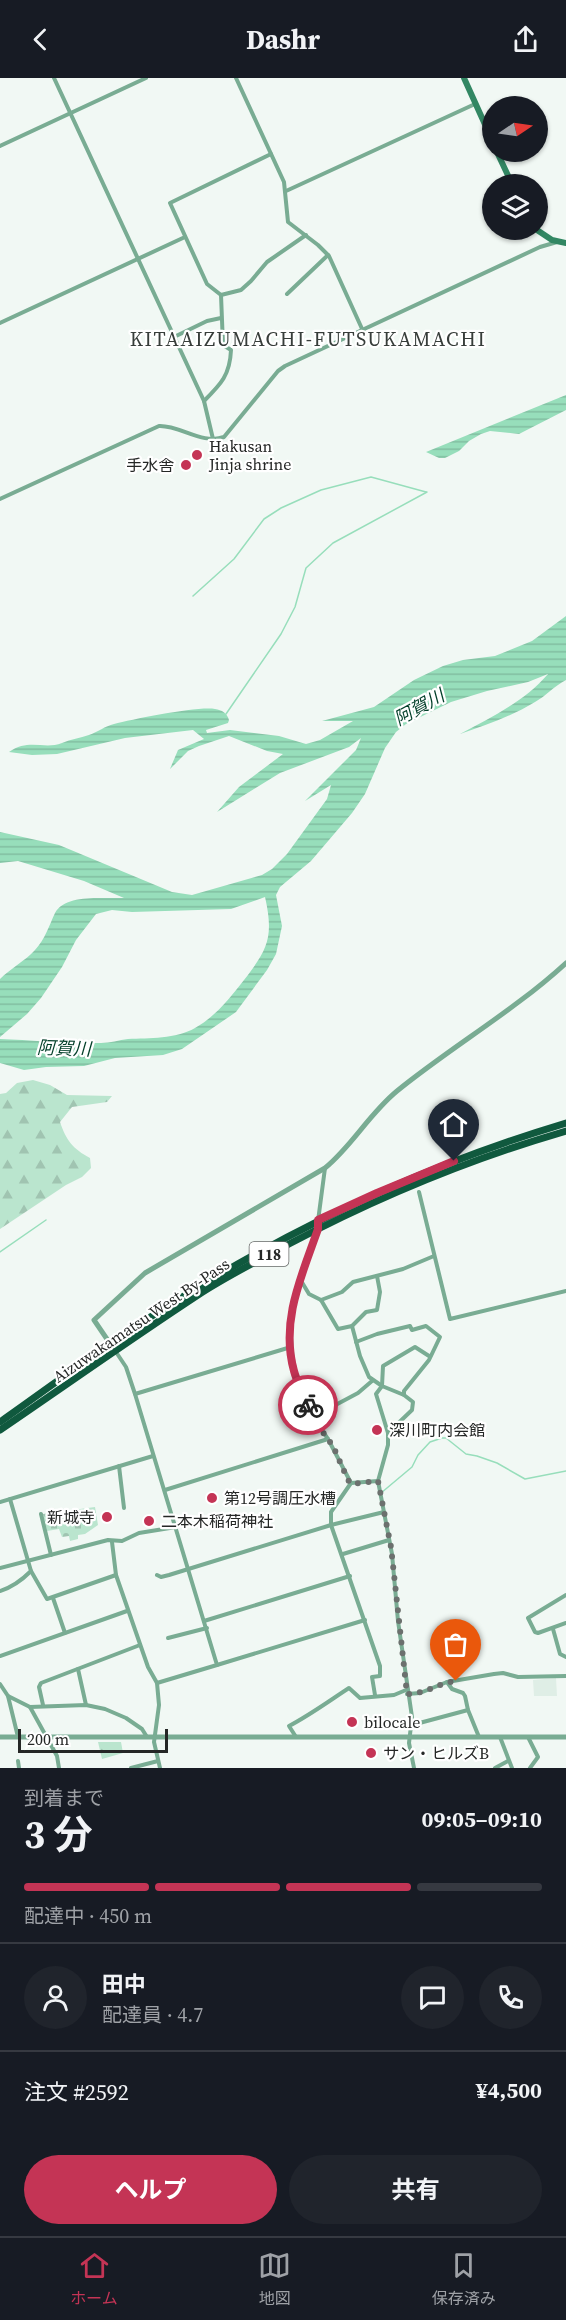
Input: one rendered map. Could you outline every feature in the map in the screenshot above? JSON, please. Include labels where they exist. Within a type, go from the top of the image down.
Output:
[{"type":"highway","name":"Aizuwakamatsu West By-Pass","points":[[0,1430],[208,1281],[266,1247],[318,1220],[438,1167],[566,1123]]},
{"type":"highway","name":"Aizuwakamatsu West By-Pass","points":[[0,1422],[199,1294],[318,1229],[365,1206],[468,1163],[566,1131]]},
{"type":"main road","points":[[464,78],[482,119]]},
{"type":"main road","points":[[548,237],[557,242],[566,243]]},
{"type":"street","points":[[54,78],[204,401],[213,439]]},
{"type":"street","points":[[0,146],[146,78]]},
{"type":"street","points":[[236,78],[286,191],[288,222],[328,255],[363,331]]},
{"type":"street","points":[[286,191],[475,104]]},
{"type":"street","points":[[271,154],[170,202],[185,237],[209,288],[221,295],[241,290],[267,262],[306,235]]},
{"type":"street","points":[[0,323],[185,237]]},
{"type":"street","points":[[0,499],[159,426],[213,439],[221,438],[278,371],[540,247],[557,242]]},
{"type":"street","points":[[287,294],[328,255]]},
{"type":"street","points":[[204,401],[218,387],[229,370],[231,350],[223,345],[221,295]]},
{"type":"street","points":[[174,337],[207,321],[221,318]]},
{"type":"street","points":[[218,1665],[126,1367],[94,1320],[145,1273],[325,1168],[338,1157],[370,1116],[397,1091],[566,963]]},
{"type":"street","points":[[325,1168],[318,1229],[291,1310],[291,1347],[295,1376],[313,1417],[328,1439],[351,1484]]},
{"type":"street","points":[[419,1192],[450,1319],[566,1291]]},
{"type":"street","points":[[321,1300],[342,1292],[353,1282],[403,1269],[434,1256]]},
{"type":"street","points":[[300,1279],[309,1294],[321,1300],[338,1329],[352,1326],[366,1312],[377,1310],[380,1292],[377,1276]]},
{"type":"street","points":[[352,1326],[360,1356],[372,1381],[404,1395],[413,1402],[414,1406],[388,1433]]},
{"type":"street","points":[[356,1342],[389,1330],[410,1326],[412,1330],[426,1326],[440,1337],[429,1360],[404,1390],[404,1395]]},
{"type":"street","points":[[135,1394],[291,1347]]},
{"type":"street","points":[[414,1768],[410,1738],[412,1725],[389,1540],[378,1481],[388,1445],[388,1433],[376,1394],[382,1386],[383,1366],[415,1347],[429,1356]]},
{"type":"street","points":[[313,1417],[358,1393],[372,1381]]},
{"type":"street","points":[[165,1490],[328,1439]]},
{"type":"street","points":[[0,1502],[153,1456]]},
{"type":"street","points":[[119,1466],[124,1508]]},
{"type":"street","points":[[375,1695],[372,1677],[380,1676],[381,1666],[343,1554],[331,1526],[331,1512],[345,1488],[351,1484],[378,1481]]},
{"type":"street","points":[[10,1499],[31,1571],[47,1599],[116,1575]]},
{"type":"street","points":[[157,1575],[161,1577],[384,1512]]},
{"type":"street","points":[[41,1514],[51,1555]]},
{"type":"street","points":[[0,1568],[108,1540],[122,1541],[139,1533],[176,1527]]},
{"type":"street","points":[[343,1554],[389,1540]]},
{"type":"street","points":[[112,1542],[116,1575],[148,1667],[157,1683],[159,1705],[155,1738],[160,1768]]},
{"type":"street","points":[[0,1591],[16,1585],[31,1571]]},
{"type":"street","points":[[204,1621],[350,1576]]},
{"type":"street","points":[[566,1594],[528,1618],[535,1632],[553,1629],[566,1623]]},
{"type":"street","points":[[53,1598],[65,1633]]},
{"type":"street","points":[[0,1656],[128,1611]]},
{"type":"street","points":[[157,1683],[364,1620]]},
{"type":"street","points":[[168,1638],[207,1628]]},
{"type":"street","points":[[553,1629],[560,1654],[566,1657]]},
{"type":"street","points":[[43,1705],[39,1687],[41,1683],[140,1645]]},
{"type":"street","points":[[78,1669],[86,1705]]},
{"type":"street","points":[[297,1738],[289,1726],[349,1688],[360,1698],[425,1692],[447,1682],[503,1674],[518,1677],[566,1676]]},
{"type":"street","points":[[447,1682],[452,1689],[463,1693],[480,1738]]},
{"type":"street","points":[[0,1684],[8,1696],[18,1737]]},
{"type":"street","points":[[8,1696],[30,1707],[86,1705],[114,1712],[141,1729],[147,1738]]},
{"type":"street","points":[[30,1707],[57,1756],[59,1768]]},
{"type":"street","points":[[412,1725],[468,1710]]},
{"type":"street","points":[[0,1737],[566,1737]]},
{"type":"street","points":[[500,1737],[512,1768]]},
{"type":"street","points":[[528,1737],[538,1757],[530,1768]]},
{"type":"street","points":[[18,1761],[20,1768]]},
{"type":"street","points":[[131,1768],[158,1761]]},
{"type":"street","points":[[495,1768],[508,1761]]},
{"type":"shaded area","points":[[556,1678],[557,1696],[534,1696],[533,1680]]},
{"type":"green space","points":[[33,1080],[50,1085],[67,1095],[112,1096],[107,1102],[72,1107],[60,1122],[71,1143],[90,1158],[91,1168],[82,1177],[66,1185],[0,1229],[0,1094],[6,1093],[17,1083]]},
{"type":"green space","points":[[95,1507],[98,1525],[85,1534],[78,1535],[78,1539],[70,1541],[69,1536],[62,1537],[59,1529],[47,1531],[43,1514]]},
{"type":"green space","points":[[98,1742],[121,1742],[123,1753],[102,1759]]},
{"type":"water","points":[[566,395],[566,410],[519,434],[490,431],[469,441],[459,451],[445,458],[439,458],[426,452]]},
{"type":"water","name":"阿賀川","points":[[566,616],[566,680],[539,700],[508,716],[460,734],[496,715],[518,700],[548,674],[528,682],[451,702],[406,724],[396,732],[385,748],[365,794],[352,813],[311,861],[280,887],[276,895],[282,926],[276,954],[236,1012],[182,1049],[163,1055],[115,1058],[84,1066],[24,1070],[0,1063],[0,1039],[104,1043],[188,1032],[222,1007],[259,960],[267,942],[269,922],[265,897],[231,909],[132,912],[112,910],[96,914],[76,940],[62,967],[41,998],[27,1014],[0,1037],[0,979],[35,950],[60,907],[67,902],[86,898],[124,898],[84,881],[18,861],[0,863],[0,832],[59,845],[172,892],[192,895],[262,875],[272,869],[287,854],[327,799],[331,785],[305,801],[356,750],[361,738],[349,747],[280,773],[217,812],[239,787],[283,754],[267,751],[229,736],[188,751],[170,769],[178,750],[204,739],[193,730],[125,738],[57,754],[32,755],[9,752],[23,746],[55,745],[123,722],[195,709],[215,709],[227,715],[228,723],[206,730],[207,733],[230,730],[279,736],[306,744],[320,740],[353,721],[322,721],[374,707],[414,680],[443,666],[463,660],[495,656],[532,641]]},
{"type":"waterway","points":[[193,596],[234,559],[264,519],[281,508],[321,490],[371,477],[426,492]]},
{"type":"waterway","points":[[226,714],[281,634],[295,607],[306,568],[333,543],[427,492]]},
{"type":"waterway","points":[[0,1252],[46,1220]]},
{"type":"waterway","points":[[381,1493],[412,1467],[418,1455],[430,1442],[442,1438],[446,1438],[466,1454],[497,1463],[525,1479],[566,1471]]},
{"type":"way so far","points":[[308,1405],[319,1427],[333,1446],[351,1484],[378,1481],[391,1547],[407,1694],[425,1692],[434,1686],[456,1681]]},
{"type":"place","name":"Hakusan Jinja shrine","points":[[197,455]]},
{"type":"place","name":"手水舎","points":[[186,465]]},
{"type":"place","name":"深川町内会館","points":[[377,1430]]},
{"type":"place","name":"第12号調圧水槽","points":[[212,1498]]},
{"type":"place","name":"新城寺","points":[[107,1517]]},
{"type":"place","name":"二本木稲荷神社","points":[[149,1521]]},
{"type":"place","name":"bilocale","points":[[352,1722]]},
{"type":"place","name":"サン・ヒルズB","points":[[371,1753]]},
{"type":"district","name":"KITAAIZUMACHI-FUTSUKAMACHI","points":[[308,339]]},
{"type":"route","points":[[308,1405],[293,1369],[290,1320],[305,1261],[318,1229],[318,1220],[454,1161]]}]
